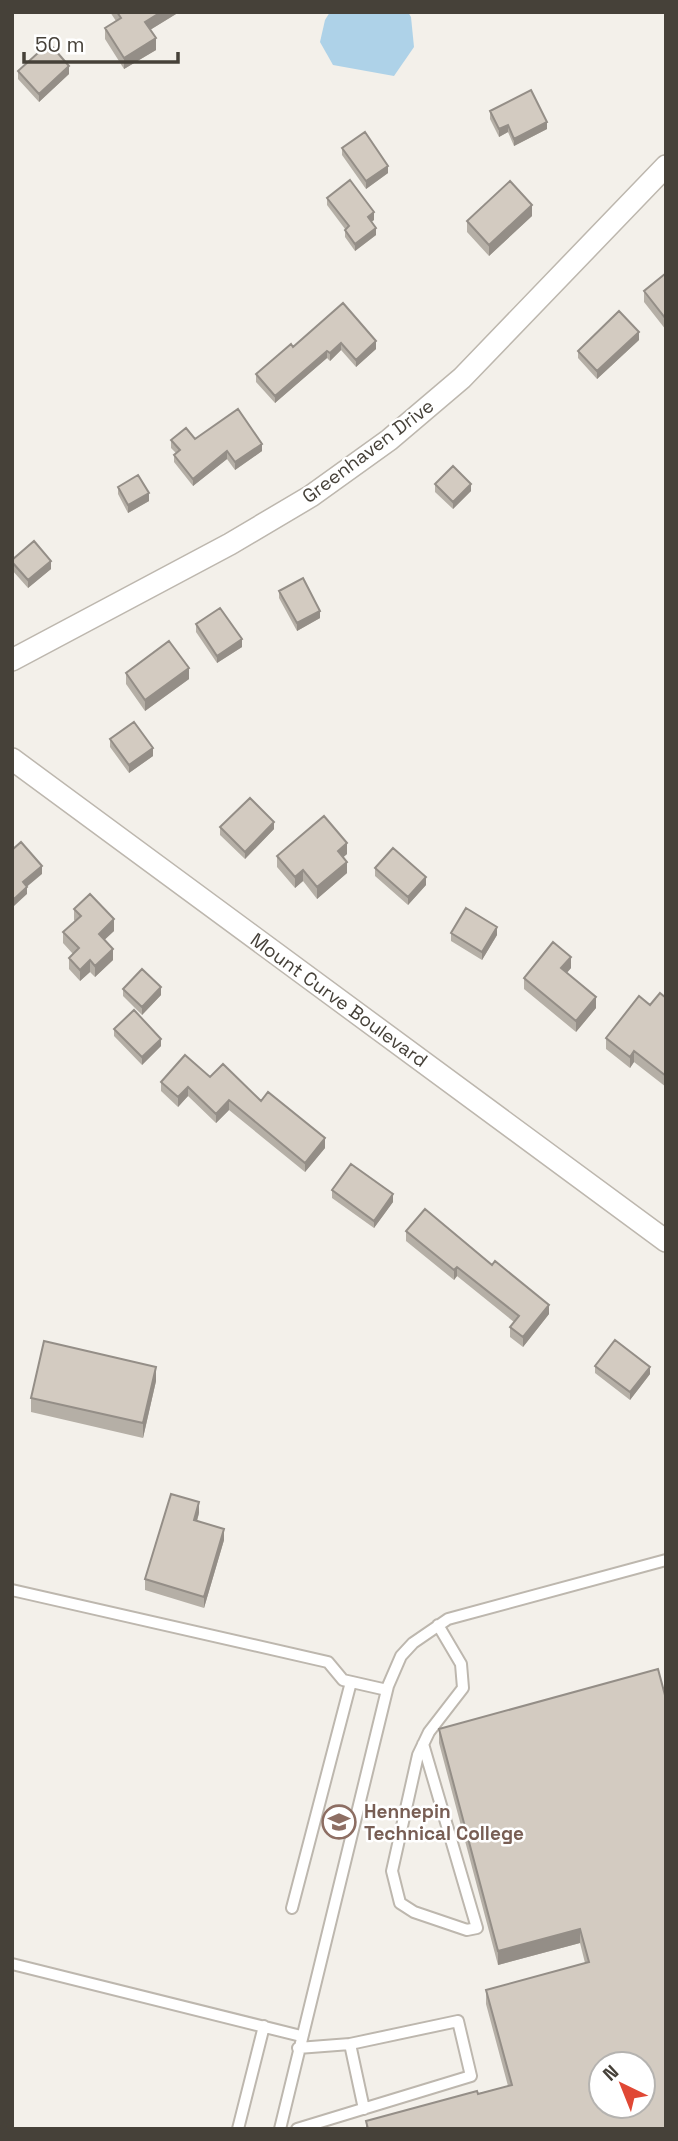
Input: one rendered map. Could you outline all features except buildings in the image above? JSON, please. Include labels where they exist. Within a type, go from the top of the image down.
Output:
[{"type":"street","name":"Greenhaven Drive","points":[[12,660],[230,544],[312,496],[388,440],[462,378],[666,166]]},
{"type":"street","name":"Mount Curve Boulevard","points":[[12,759],[666,1241]]},
{"type":"lane","points":[[280,2129],[387,1690],[401,1656],[413,1643],[438,1625],[470,1612],[666,1560]]},
{"type":"lane","points":[[12,1590],[328,1662],[343,1680],[387,1690]]},
{"type":"lane","points":[[423,1744],[477,1928],[467,1930],[414,1912],[400,1903],[391,1871],[418,1755],[423,1744],[429,1732],[463,1688],[461,1664],[438,1625]]},
{"type":"lane","points":[[292,1908],[351,1682]]},
{"type":"lane","points":[[12,1964],[301,2036]]},
{"type":"lane","points":[[297,2129],[471,2076],[458,2021],[350,2044],[299,2048]]},
{"type":"lane","points":[[238,2129],[264,2026]]},
{"type":"lane","points":[[350,2044],[364,2109]]},
{"type":"water","points":[[330,12],[408,12],[411,17],[414,47],[394,76],[333,65],[320,42],[325,20]]},
{"type":"place","name":"Hennepin Technical College","points":[[339,1822]]}]
